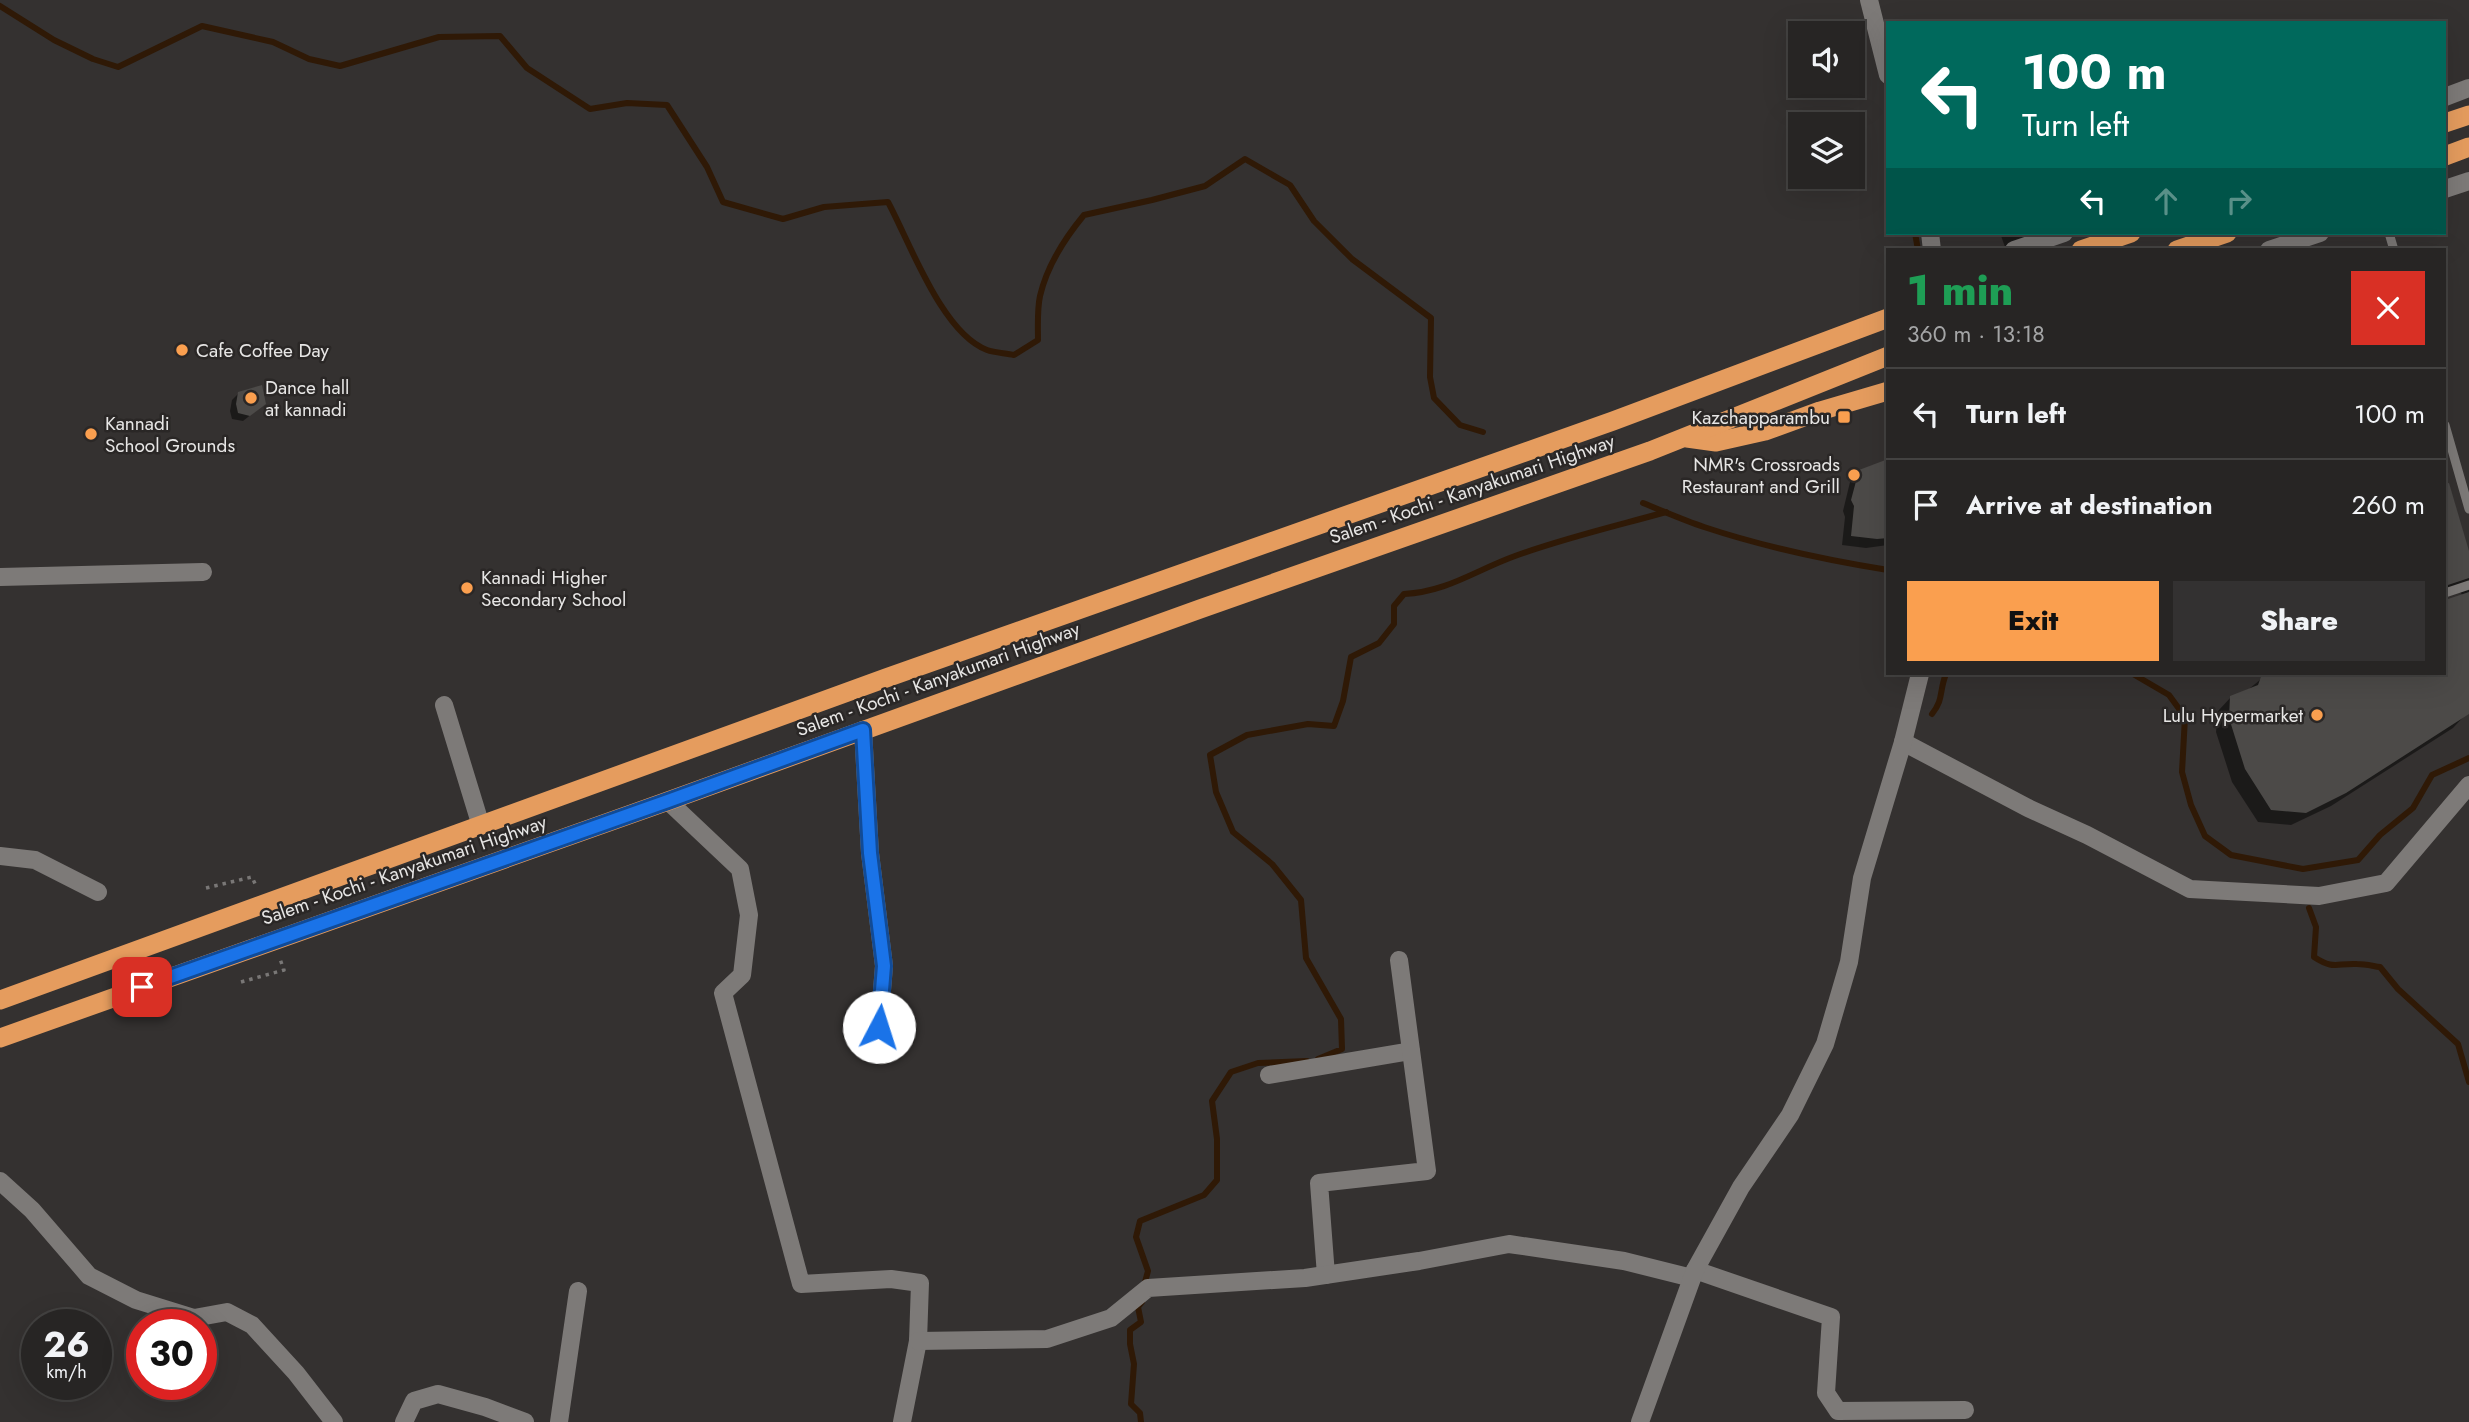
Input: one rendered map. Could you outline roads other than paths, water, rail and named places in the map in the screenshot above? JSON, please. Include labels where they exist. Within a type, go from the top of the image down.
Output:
[{"type":"highway","points":[[2446,123],[2469,115]]},
{"type":"highway","points":[[2446,156],[2469,148]]},
{"type":"highway","points":[[2087,248],[2125,235]]},
{"type":"highway","points":[[2183,248],[2221,235]]},
{"type":"highway","name":"Salem - Kochi - Kanyakumari Highway","points":[[0,1000],[886,678],[1600,426],[1886,319]]},
{"type":"highway","name":"Salem - Kochi - Kanyakumari Highway","points":[[0,1038],[1684,437],[1886,357]]},
{"type":"highway","points":[[1684,437],[1716,442],[1765,431],[1886,392]]},
{"type":"street","points":[[1868,0],[1886,68]]},
{"type":"street","points":[[2446,97],[2469,88]]},
{"type":"street","points":[[2446,190],[2469,181]]},
{"type":"street","points":[[2020,248],[2058,235]]},
{"type":"street","points":[[2275,248],[2314,235]]},
{"type":"street","points":[[0,577],[203,572]]},
{"type":"street","points":[[1640,1422],[1694,1274],[1741,1186],[1790,1115],[1825,1044],[1849,962],[1862,878],[1903,742],[1920,675]]},
{"type":"street","points":[[444,705],[481,825]]},
{"type":"street","points":[[863,730],[870,853],[884,966],[879,1027]]},
{"type":"street","points":[[1903,742],[2190,889],[2319,896],[2386,883],[2469,785]]},
{"type":"street","points":[[668,801],[740,869],[749,915],[742,975],[723,993],[801,1284],[891,1279],[920,1283],[918,1341],[902,1422]]},
{"type":"street","points":[[0,856],[34,860],[98,892]]},
{"type":"street","points":[[1326,1275],[1318,1183],[1427,1171],[1399,960]]},
{"type":"street","points":[[1269,1075],[1411,1051]]},
{"type":"street","points":[[0,1181],[32,1210],[89,1276],[136,1300],[194,1318],[227,1311],[252,1325],[296,1373],[334,1422]]},
{"type":"street","points":[[918,1341],[1047,1339],[1111,1318],[1148,1288],[1305,1278],[1509,1244],[1694,1274],[1830,1317],[1826,1393],[1838,1411],[1965,1410]]},
{"type":"street","points":[[559,1422],[578,1291]]},
{"type":"street","points":[[404,1422],[414,1401],[438,1394],[485,1407],[524,1422]]},
{"type":"lane","points":[[2446,428],[2469,509]]},
{"type":"lane","points":[[2446,593],[2469,585]]},
{"type":"waterway","points":[[0,6],[54,40],[93,59],[118,67],[202,26],[273,42],[309,59],[340,66],[439,37],[500,36],[527,68],[590,109],[627,103],[667,105],[707,167],[723,202],[783,219],[824,207],[888,202],[929,285],[956,325],[971,340],[987,350],[1014,355],[1038,340],[1038,307],[1047,274],[1070,233],[1084,215],[1205,186],[1245,159],[1290,185],[1314,221],[1352,259],[1431,318],[1430,377],[1434,398],[1460,425],[1483,432]]},
{"type":"waterway","points":[[1915,235],[1918,248]]},
{"type":"waterway","points":[[1643,503],[1749,541],[1886,570]]},
{"type":"waterway","points":[[1318,1059],[1342,1049],[1341,1019],[1306,958],[1301,900],[1272,864],[1233,832],[1216,792],[1210,755],[1247,735],[1308,724],[1334,726],[1343,701],[1351,657],[1379,643],[1394,624],[1394,606],[1404,594],[1448,585],[1534,550],[1666,512]]},
{"type":"waterway","points":[[1932,714],[1938,704],[1946,675]]},
{"type":"waterway","points":[[2135,675],[2169,695],[2185,717],[2182,772],[2191,805],[2205,836],[2231,855],[2303,869],[2358,860],[2380,835],[2413,808],[2432,775],[2469,758]]},
{"type":"waterway","points":[[2309,908],[2316,927],[2314,957],[2331,965],[2360,964],[2380,967],[2398,989],[2458,1044],[2469,1082]]},
{"type":"waterway","points":[[1145,1282],[1148,1271],[1136,1237],[1140,1221],[1204,1195],[1217,1180],[1217,1139],[1212,1101],[1231,1072],[1258,1063],[1307,1061]]},
{"type":"waterway","points":[[1141,1422],[1140,1413],[1131,1404],[1134,1364],[1130,1330],[1141,1322],[1138,1307],[1142,1302]]},
{"type":"place","name":"Cafe Coffee Day","points":[[182,350]]},
{"type":"place","name":"Dance hall at kannadi","points":[[251,398]]},
{"type":"place","name":"Kazchapparambu","points":[[1844,417]]},
{"type":"place","name":"Kannadi School Grounds","points":[[91,434]]},
{"type":"place","name":"NMR's Crossroads Restaurant and Grill","points":[[1854,475]]},
{"type":"place","name":"Kannadi Higher Secondary School","points":[[467,588]]},
{"type":"place","name":"Lulu Hypermarket","points":[[2317,715]]}]
